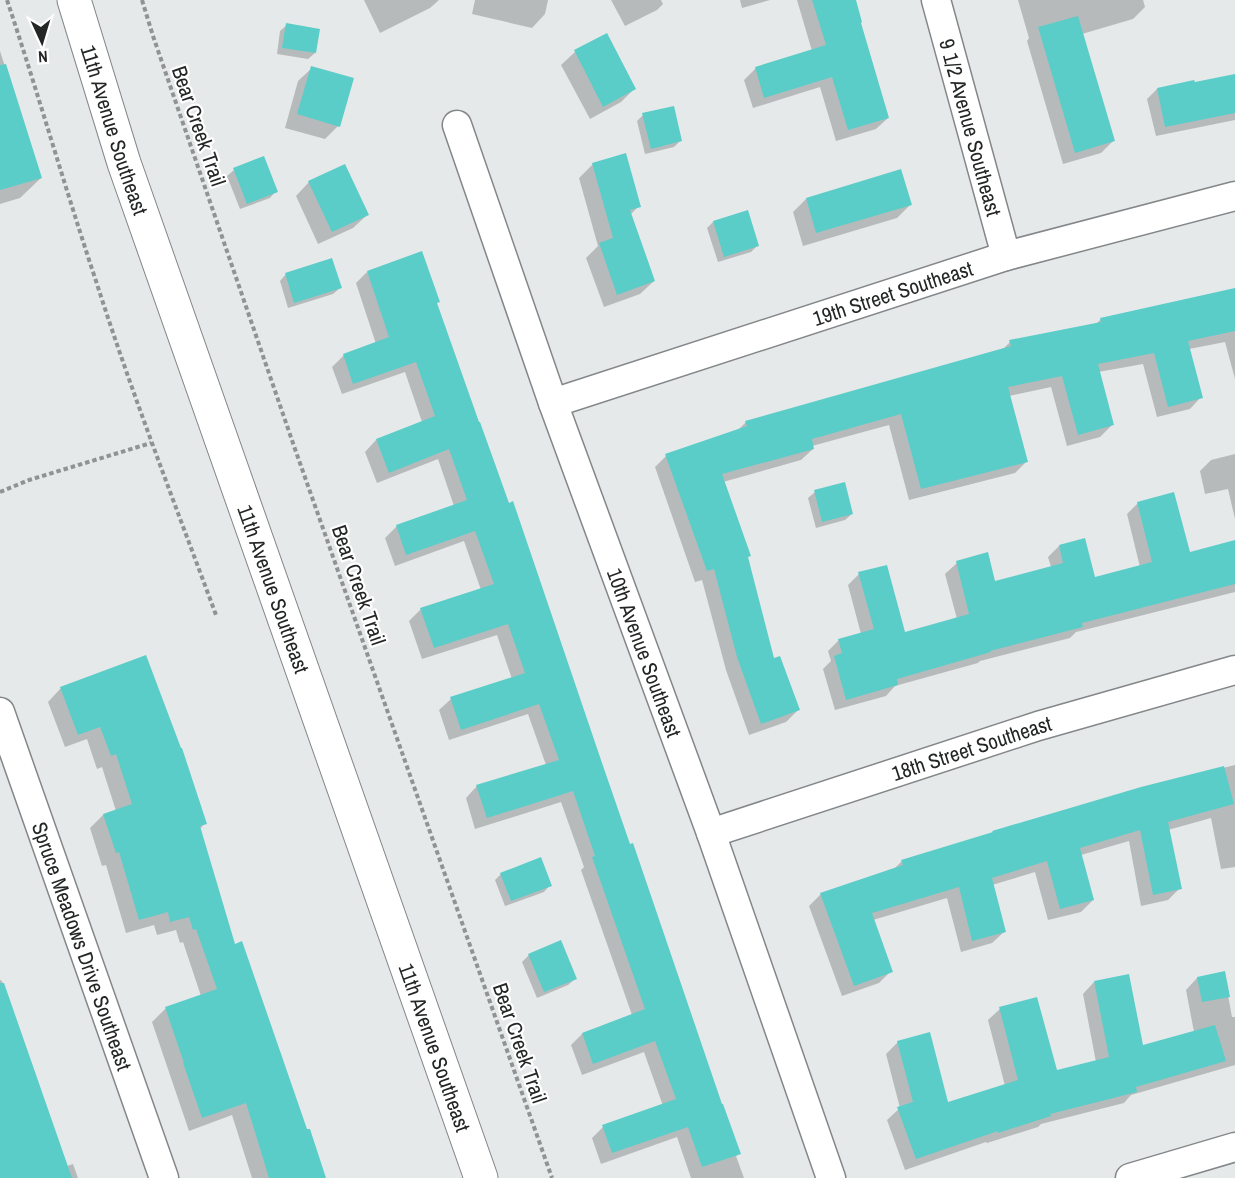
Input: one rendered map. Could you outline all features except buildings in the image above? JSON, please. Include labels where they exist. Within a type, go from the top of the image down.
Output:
[{"type":"main road","name":"11th Avenue Southeast","points":[[74,0],[124,163],[481,1178]]},
{"type":"street","name":"9 1/2 Avenue Southeast","points":[[936,0],[1005,256]]},
{"type":"street","name":"10th Avenue Southeast","points":[[457,125],[553,403],[711,832],[831,1178]]},
{"type":"street","name":"19th Street Southeast","points":[[553,403],[1005,256],[1235,196]]},
{"type":"street","name":"18th Street Southeast","points":[[711,832],[1038,726],[1235,670]]},
{"type":"street","name":"Spruce Meadows Drive Southeast","points":[[0,712],[164,1178]]},
{"type":"street","points":[[1130,1178],[1235,1147]]},
{"type":"path","points":[[7,0],[96,282],[151,442],[216,615]]},
{"type":"path","name":"Bear Creek Trail","points":[[142,0],[295,449],[552,1178]]},
{"type":"path","points":[[0,492],[29,480],[151,442]]}]
